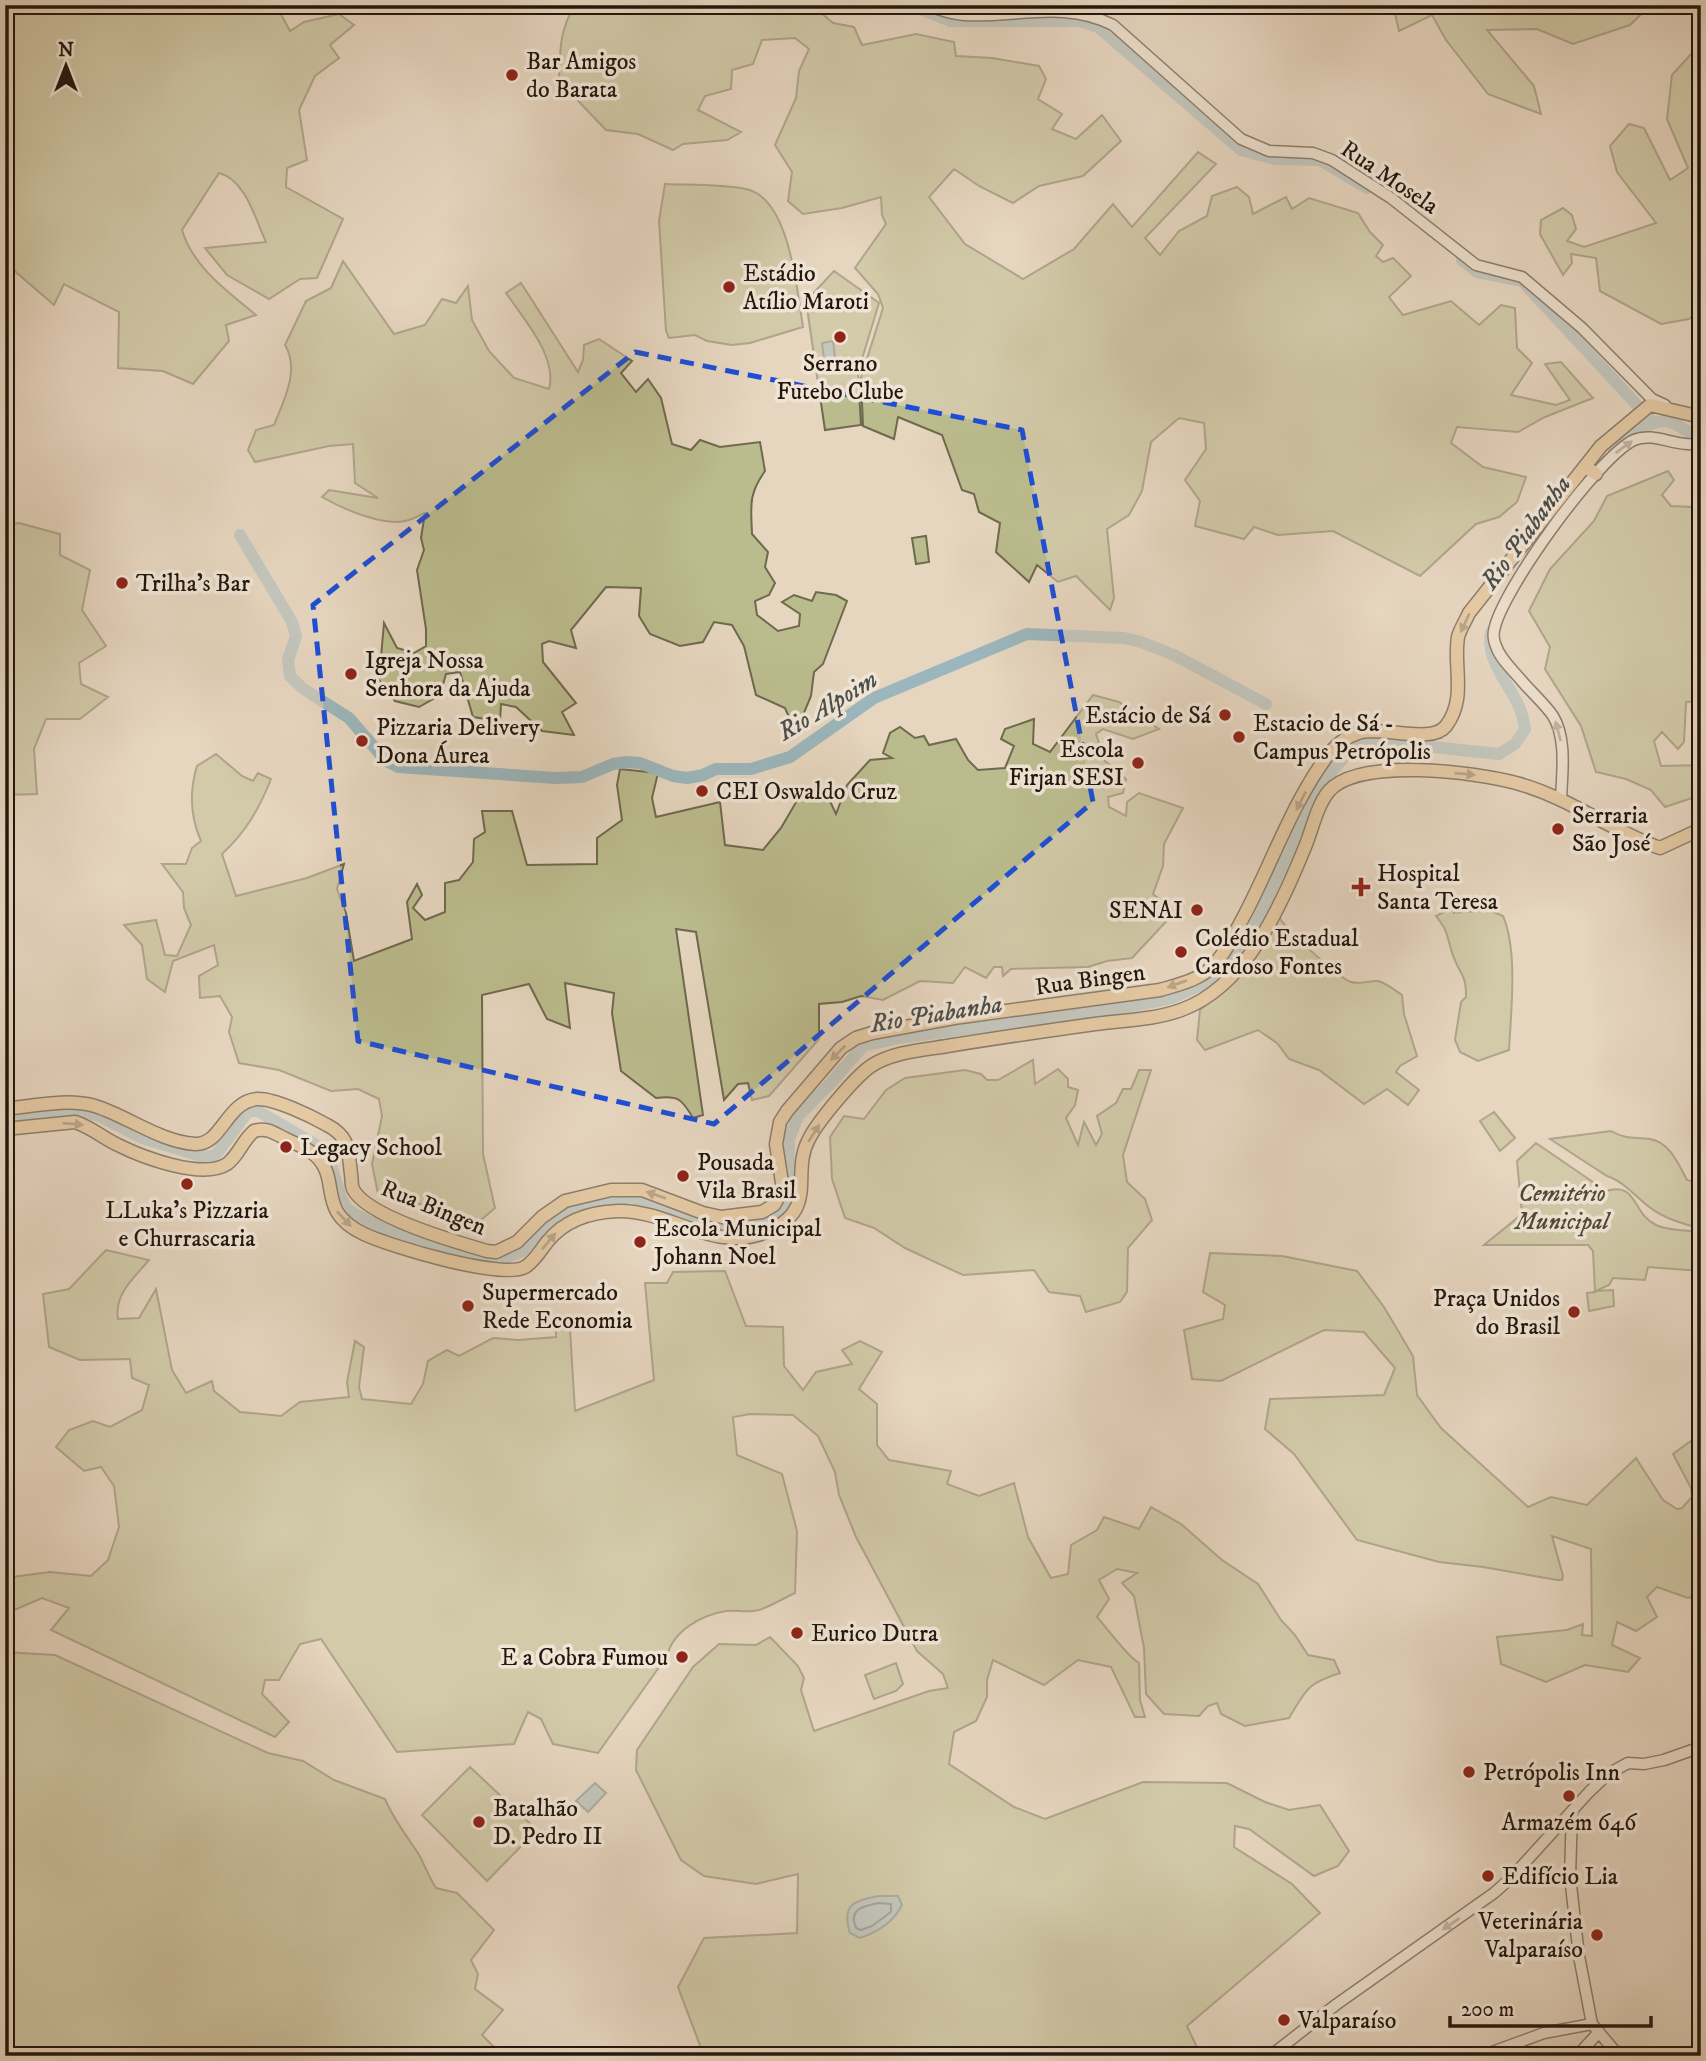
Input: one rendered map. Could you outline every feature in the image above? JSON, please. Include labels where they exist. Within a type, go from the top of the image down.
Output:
[{"type":"main road","points":[[1596,474],[1585,466],[1614,433],[1651,402],[1701,417]]},
{"type":"main road","name":"Rua Bingen","points":[[5,1109],[63,1103],[94,1106],[131,1123],[183,1142],[197,1144],[208,1141],[240,1105],[259,1099],[270,1101],[327,1125],[342,1135],[348,1149],[352,1187],[363,1201],[395,1219],[467,1246],[496,1252],[517,1242],[553,1208],[571,1199],[607,1191],[634,1189],[721,1217],[762,1212],[774,1205],[783,1189],[776,1144],[780,1122],[841,1048],[856,1038],[954,1018],[1160,990],[1190,980],[1212,967],[1228,945],[1306,792],[1326,759],[1347,738],[1359,732],[1426,734],[1435,733],[1446,726],[1458,698],[1458,636],[1469,613],[1585,466]]},
{"type":"main road","name":"Rua Bingen","points":[[5,1129],[75,1122],[86,1125],[117,1144],[144,1156],[202,1170],[224,1166],[236,1157],[254,1131],[266,1129],[317,1157],[326,1172],[331,1202],[346,1224],[391,1245],[471,1265],[509,1270],[525,1267],[564,1226],[577,1219],[609,1212],[643,1214],[716,1237],[741,1237],[770,1231],[784,1221],[802,1197],[800,1174],[809,1139],[861,1074],[882,1060],[918,1051],[1008,1036],[1167,1014],[1194,1005],[1214,993],[1244,962],[1281,902],[1327,794],[1342,781],[1372,771],[1467,773],[1522,784],[1561,799]]},
{"type":"main road","points":[[1561,799],[1637,841],[1660,848],[1701,829]]},
{"type":"main road","points":[[781,1177],[800,1174]]},
{"type":"main road","points":[[330,1190],[352,1187]]},
{"type":"street","name":"Rua Mosela","points":[[927,5],[962,15],[1079,10],[1113,25],[1241,139],[1269,150],[1313,153],[1332,160],[1391,198],[1476,265],[1522,277],[1582,328],[1651,402]]},
{"type":"street","points":[[1561,799],[1562,761],[1558,726],[1550,712],[1496,647],[1493,632],[1500,612],[1525,568],[1596,474],[1626,444],[1644,436],[1682,445],[1701,443]]},
{"type":"street","points":[[1270,2056],[1337,2004],[1494,1893],[1511,1878],[1597,1783],[1618,1767],[1628,1763],[1644,1764],[1664,1760],[1701,1747]]},
{"type":"street","points":[[1572,1811],[1571,1888],[1579,1956],[1596,2028],[1619,2056]]},
{"type":"street","points":[[1481,2056],[1534,2035],[1596,2028]]},
{"type":"street","points":[[1577,2056],[1596,2028]]},
{"type":"highlighted area","points":[[635,352],[1022,430],[1093,802],[714,1124],[358,1041],[313,605]]},
{"type":"green space","points":[[5,5],[276,5],[290,31],[304,22],[339,14],[354,25],[330,45],[339,58],[315,76],[299,110],[307,160],[287,168],[286,187],[343,219],[317,278],[300,279],[269,299],[227,275],[205,248],[266,242],[243,192],[228,177],[219,173],[182,230],[194,256],[203,267],[256,315],[226,325],[229,341],[193,384],[163,371],[118,368],[119,312],[64,284],[54,305],[17,273],[5,258]]},
{"type":"green space","points":[[575,5],[755,5],[772,11],[777,5],[812,5],[833,23],[854,27],[862,45],[916,34],[954,42],[956,56],[992,58],[1039,66],[1046,79],[1038,99],[1062,114],[1052,129],[1076,139],[1102,115],[1121,141],[1083,176],[1039,186],[1013,203],[979,186],[954,169],[929,197],[965,244],[1023,279],[1074,249],[1113,204],[1132,227],[1198,152],[1216,164],[1145,238],[1160,255],[1179,231],[1207,216],[1212,196],[1237,187],[1249,197],[1253,214],[1286,197],[1292,209],[1309,198],[1358,213],[1370,232],[1383,245],[1376,256],[1383,262],[1393,258],[1411,276],[1389,297],[1403,315],[1451,301],[1479,325],[1501,305],[1515,308],[1517,348],[1532,363],[1511,395],[1556,405],[1570,400],[1545,364],[1561,362],[1593,398],[1545,417],[1518,432],[1457,427],[1451,443],[1483,467],[1526,477],[1517,502],[1499,517],[1476,524],[1420,576],[1333,531],[1278,535],[1254,527],[1244,539],[1195,526],[1200,501],[1185,480],[1206,449],[1204,423],[1179,418],[1151,442],[1142,491],[1129,515],[1107,529],[1114,598],[1110,610],[1076,576],[1058,582],[1037,565],[1029,582],[996,552],[1000,523],[979,512],[974,494],[962,490],[942,435],[898,417],[894,439],[863,426],[861,378],[883,308],[878,294],[855,268],[886,224],[882,215],[881,197],[842,208],[803,214],[788,201],[792,172],[775,145],[796,98],[799,71],[809,49],[795,38],[762,40],[753,64],[732,70],[731,89],[705,96],[698,110],[741,132],[727,140],[683,144],[673,150],[638,134],[606,130],[559,81],[563,33]]},
{"type":"green space","points":[[1408,5],[1651,5],[1630,25],[1573,44],[1537,29],[1487,30],[1534,86],[1541,114],[1488,94],[1446,40],[1432,15],[1399,31],[1395,14]]},
{"type":"green space","points":[[1701,43],[1701,310],[1689,319],[1661,324],[1600,291],[1596,258],[1571,254],[1572,263],[1563,275],[1540,234],[1541,220],[1563,208],[1572,215],[1576,229],[1567,241],[1584,247],[1656,223],[1617,172],[1610,146],[1629,124],[1644,128],[1670,180],[1688,168],[1667,119],[1672,75]]},
{"type":"green space","name":"Estádio Atílio Maroti","points":[[665,184],[736,187],[761,196],[773,209],[789,248],[803,327],[750,343],[732,345],[707,341],[695,335],[669,338],[666,331],[659,221]]},
{"type":"green space","points":[[343,261],[394,334],[425,325],[442,299],[456,303],[468,286],[472,320],[489,351],[514,378],[549,389],[550,377],[544,351],[506,293],[521,283],[578,372],[583,360],[584,345],[599,339],[632,361],[621,373],[636,392],[648,379],[661,398],[672,444],[691,450],[700,440],[720,447],[760,442],[765,471],[753,494],[752,534],[768,552],[765,567],[775,583],[769,595],[755,601],[757,615],[778,631],[799,626],[800,614],[782,602],[794,595],[812,601],[816,592],[836,595],[847,601],[823,664],[814,672],[811,696],[803,715],[806,730],[795,731],[785,708],[756,695],[744,646],[732,625],[714,622],[703,642],[680,646],[650,634],[639,616],[641,588],[606,587],[571,630],[576,648],[549,641],[542,644],[543,662],[576,703],[562,712],[574,735],[542,731],[516,707],[501,704],[500,721],[473,717],[460,672],[446,674],[440,695],[419,707],[395,701],[379,680],[384,623],[397,648],[414,653],[426,646],[417,570],[424,550],[421,538],[425,513],[400,522],[389,521],[353,512],[322,497],[329,490],[378,498],[355,483],[353,444],[329,446],[255,462],[248,450],[256,430],[274,425],[282,405],[291,375],[285,345],[306,301],[331,288]]},
{"type":"green space","name":"Serrano Futebo Clube","points":[[834,271],[879,303],[858,372],[861,425],[825,430],[806,301]]},
{"type":"green space","points":[[1668,471],[1674,480],[1662,495],[1671,506],[1701,505],[1701,701],[1686,702],[1684,742],[1678,749],[1662,732],[1654,741],[1661,766],[1701,765],[1701,795],[1665,807],[1651,790],[1626,779],[1596,772],[1581,726],[1545,669],[1550,647],[1529,611],[1550,569],[1594,521],[1607,496]]},
{"type":"green space","points":[[19,523],[60,534],[60,555],[90,570],[82,610],[106,646],[79,663],[81,684],[108,697],[80,719],[46,719],[34,749],[37,794],[5,795],[5,525]]},
{"type":"green space","points":[[926,536],[929,562],[916,564],[912,538]]},
{"type":"green space","points":[[1093,695],[1119,702],[1159,729],[1133,739],[1103,729],[1096,734],[1105,761],[1126,779],[1123,793],[1108,797],[1109,807],[1126,816],[1127,802],[1139,793],[1183,808],[1164,844],[1163,866],[1153,894],[1175,912],[1132,958],[1088,967],[1011,969],[1003,976],[1002,967],[994,967],[986,978],[965,967],[953,983],[920,981],[883,1000],[861,996],[842,1002],[819,1004],[819,1039],[769,1096],[752,1100],[748,1083],[738,1084],[724,1100],[696,932],[676,929],[703,1115],[693,1118],[679,1100],[670,1097],[656,1098],[621,1071],[612,1013],[614,993],[565,983],[570,1028],[547,1019],[529,984],[482,995],[483,1154],[495,1208],[473,1227],[460,1214],[378,1194],[372,1164],[382,1116],[379,1099],[358,1089],[331,1091],[279,1070],[239,1063],[229,1032],[232,1017],[220,996],[200,998],[199,976],[218,965],[214,945],[173,961],[165,992],[147,979],[142,945],[124,925],[156,920],[165,955],[177,956],[191,925],[184,908],[183,892],[162,864],[186,864],[192,848],[201,841],[193,813],[193,785],[197,766],[216,754],[242,776],[253,781],[258,773],[271,779],[251,820],[222,854],[236,896],[307,878],[344,864],[337,889],[346,913],[354,961],[412,939],[407,902],[417,884],[422,895],[413,908],[425,920],[445,912],[445,883],[459,880],[473,862],[474,839],[485,832],[482,811],[512,811],[527,865],[597,864],[597,838],[622,820],[617,785],[620,769],[658,773],[652,798],[656,817],[720,802],[725,845],[763,850],[781,828],[802,792],[828,797],[836,814],[847,785],[870,760],[892,758],[883,753],[890,733],[900,727],[915,738],[924,736],[929,745],[956,739],[968,760],[978,770],[1005,768],[1014,746],[1001,739],[1005,729],[1034,719],[1033,744],[1050,752]]},
{"type":"green space","points":[[1452,908],[1454,913],[1489,910],[1503,916],[1511,946],[1509,1050],[1478,1061],[1460,1052],[1455,1040],[1461,1002],[1466,997],[1465,983],[1446,932],[1436,916]]},
{"type":"green space","points":[[1278,916],[1291,932],[1344,978],[1354,983],[1378,981],[1402,995],[1404,1014],[1417,1056],[1400,1066],[1396,1072],[1419,1090],[1408,1105],[1387,1089],[1364,1104],[1319,1070],[1289,1059],[1277,1043],[1258,1030],[1205,1050],[1197,1040],[1200,1010],[1240,976]]},
{"type":"green space","points":[[1033,1060],[1035,1084],[1058,1069],[1068,1079],[1068,1087],[1078,1090],[1075,1105],[1066,1118],[1078,1145],[1084,1122],[1096,1145],[1102,1134],[1097,1116],[1116,1103],[1123,1089],[1131,1089],[1139,1070],[1151,1070],[1123,1155],[1127,1182],[1145,1199],[1152,1220],[1128,1248],[1127,1292],[1120,1302],[1086,1312],[1080,1296],[1049,1292],[1034,1270],[963,1275],[905,1248],[874,1228],[845,1218],[832,1179],[830,1137],[844,1116],[864,1119],[886,1090],[905,1078],[965,1070],[981,1074],[987,1080],[998,1080]]},
{"type":"green space","points":[[1494,1112],[1515,1138],[1500,1151],[1480,1121]]},
{"type":"green space","points":[[1611,1131],[1626,1137],[1657,1141],[1673,1155],[1687,1180],[1701,1184],[1701,1228],[1659,1214],[1618,1181],[1550,1139]]},
{"type":"green space","name":"Cemitério Municipal","points":[[1536,1143],[1606,1191],[1616,1189],[1630,1194],[1648,1220],[1656,1225],[1701,1232],[1701,1271],[1648,1267],[1645,1280],[1613,1278],[1609,1285],[1596,1291],[1613,1290],[1614,1306],[1589,1311],[1587,1293],[1595,1292],[1593,1251],[1588,1245],[1484,1245],[1522,1214],[1517,1161]]},
{"type":"green space","points":[[106,1250],[149,1260],[122,1294],[118,1319],[139,1318],[156,1289],[172,1370],[186,1393],[212,1381],[214,1391],[240,1412],[281,1416],[300,1402],[349,1397],[347,1382],[355,1341],[364,1347],[359,1387],[362,1399],[411,1404],[423,1384],[428,1361],[447,1350],[459,1356],[493,1338],[518,1340],[556,1337],[556,1325],[570,1329],[575,1411],[654,1380],[645,1283],[667,1283],[673,1272],[725,1271],[746,1326],[783,1327],[784,1366],[803,1390],[816,1372],[852,1364],[842,1350],[860,1341],[882,1352],[859,1389],[877,1404],[877,1445],[889,1460],[951,1471],[947,1484],[979,1496],[1014,1483],[1028,1537],[1051,1578],[1068,1574],[1071,1545],[1097,1530],[1104,1517],[1139,1529],[1151,1507],[1181,1524],[1222,1560],[1258,1584],[1308,1655],[1334,1660],[1340,1673],[1308,1689],[1289,1718],[1245,1726],[1221,1714],[1217,1703],[1208,1706],[1199,1716],[1164,1714],[1146,1694],[1144,1648],[1134,1596],[1122,1583],[1137,1573],[1117,1569],[1099,1580],[1109,1599],[1097,1617],[1139,1663],[1140,1700],[1145,1717],[1135,1717],[1111,1667],[1078,1660],[1044,1685],[993,1660],[987,1680],[987,1697],[976,1721],[954,1732],[949,1764],[1014,1807],[1045,1819],[1143,1782],[1227,1783],[1265,1802],[1289,1810],[1320,1805],[1349,1851],[1338,1866],[1314,1876],[1249,1829],[1235,1826],[1234,1847],[1292,1884],[1320,1913],[1187,2026],[1201,2056],[704,2056],[678,1987],[704,1938],[797,1933],[798,1874],[756,1884],[704,1876],[681,1860],[636,1770],[637,1750],[693,1667],[719,1644],[756,1645],[770,1637],[798,1666],[804,1678],[801,1690],[814,1731],[929,1691],[948,1688],[943,1674],[917,1651],[856,1537],[839,1495],[835,1472],[818,1436],[793,1415],[750,1414],[733,1417],[737,1455],[782,1474],[797,1531],[795,1593],[759,1610],[717,1613],[689,1626],[675,1639],[667,1656],[598,1753],[553,1744],[541,1719],[528,1712],[514,1744],[397,1752],[321,1639],[300,1644],[279,1680],[265,1680],[262,1694],[289,1722],[275,1737],[51,1630],[69,1608],[42,1598],[5,1614],[5,1578],[50,1572],[91,1576],[108,1560],[119,1527],[114,1486],[101,1467],[84,1471],[56,1447],[69,1430],[93,1421],[110,1427],[142,1410],[149,1385],[132,1378],[130,1359],[80,1360],[49,1347],[43,1294],[69,1289]]},
{"type":"green space","points":[[1210,1253],[1282,1256],[1357,1271],[1384,1307],[1413,1356],[1417,1395],[1441,1428],[1528,1507],[1551,1497],[1587,1505],[1636,1458],[1663,1500],[1677,1509],[1682,1508],[1692,1497],[1691,1488],[1673,1454],[1695,1438],[1701,1441],[1701,1594],[1688,1598],[1657,1587],[1647,1597],[1657,1617],[1636,1631],[1617,1622],[1612,1645],[1640,1658],[1628,1672],[1585,1665],[1546,1682],[1501,1664],[1497,1637],[1567,1630],[1583,1624],[1582,1635],[1592,1636],[1591,1549],[1552,1536],[1563,1576],[1562,1580],[1557,1580],[1439,1562],[1357,1540],[1294,1454],[1265,1429],[1270,1399],[1384,1395],[1395,1368],[1364,1332],[1324,1330],[1221,1381],[1192,1379],[1184,1330],[1223,1319],[1225,1305],[1203,1292]]},
{"type":"green space","points":[[5,1652],[55,1655],[268,1753],[303,1761],[334,1780],[385,1799],[436,1888],[457,1893],[494,1930],[471,1960],[478,1974],[475,1989],[503,2010],[482,2035],[503,2056],[5,2056]]},
{"type":"green space","points":[[896,1663],[903,1684],[896,1691],[874,1699],[865,1675]]},
{"type":"green space","name":"Batalhão D. Pedro II","points":[[470,1767],[537,1830],[487,1881],[422,1815]]},
{"type":"water","points":[[833,341],[836,366],[825,367],[822,343]]},
{"type":"water","points":[[595,1783],[606,1793],[588,1812],[576,1801]]},
{"type":"water","points":[[879,1896],[898,1896],[902,1905],[894,1917],[867,1936],[860,1938],[850,1933],[847,1916],[852,1905]]},
{"type":"waterway","points":[[911,5],[950,21],[1080,21],[1098,27],[1241,150],[1275,159],[1320,160],[1367,188]]},
{"type":"waterway","points":[[1462,260],[1477,272],[1522,281],[1649,418]]},
{"type":"waterway","name":"Rio Piabanha","points":[[1614,450],[1641,429],[1657,422],[1673,423],[1698,438],[1701,437]]},
{"type":"waterway","name":"Rio Alpoim","points":[[240,535],[292,622],[296,636],[288,660],[290,676],[302,688],[349,718],[386,761],[398,767],[556,778],[582,777],[613,764],[626,762],[640,763],[673,776],[687,778],[716,769],[751,769],[790,757],[874,698],[1027,634],[1124,638],[1141,642],[1174,655],[1266,704]]},
{"type":"waterway","name":"Rio Piabanha","points":[[5,1116],[77,1110],[99,1116],[142,1138],[204,1157],[215,1156],[247,1113],[256,1110],[318,1146],[330,1162],[341,1198],[353,1213],[390,1232],[488,1260],[506,1258],[523,1251],[554,1218],[587,1204],[631,1197],[727,1228],[753,1225],[778,1214],[788,1196],[789,1139],[798,1116],[863,1046],[900,1038],[1117,1009],[1172,998],[1214,979],[1233,961],[1256,924],[1301,824],[1326,779],[1350,750],[1369,743],[1384,742],[1499,754],[1515,744],[1525,729],[1522,714],[1495,664],[1490,643],[1491,632]]},
{"type":"place","name":"Bar Amigos do Barata","points":[[512,75]]},
{"type":"place","name":"Estádio Atílio Maroti","points":[[729,287]]},
{"type":"place","name":"Serrano Futebo Clube","points":[[840,337]]},
{"type":"place","name":"Trilha's Bar","points":[[122,583]]},
{"type":"place","name":"Igreja Nossa Senhora da Ajuda","points":[[351,674]]},
{"type":"place","name":"Estácio de Sá","points":[[1225,715]]},
{"type":"place","name":"Estacio de Sá - Campus Petrópolis","points":[[1239,737]]},
{"type":"place","name":"Pizzaria Delivery Dona Áurea","points":[[362,741]]},
{"type":"place","name":"Escola Firjan SESI","points":[[1138,763]]},
{"type":"place","name":"CEI Oswaldo Cruz","points":[[702,791]]},
{"type":"place","name":"Serraria São José","points":[[1558,829]]},
{"type":"place","name":"Hospital Santa Teresa","points":[[1361,887]]},
{"type":"place","name":"SENAI","points":[[1197,910]]},
{"type":"place","name":"Colédio Estadual Cardoso Fontes","points":[[1181,952]]},
{"type":"place","name":"Legacy School","points":[[286,1147]]},
{"type":"place","name":"Pousada Vila Brasil","points":[[683,1176]]},
{"type":"place","name":"LLuka's Pizzaria e Churrascaria","points":[[187,1184]]},
{"type":"place","name":"Escola Municipal Johann Noel","points":[[640,1242]]},
{"type":"place","name":"Supermercado Rede Economia","points":[[468,1306]]},
{"type":"place","name":"Praça Unidos do Brasil","points":[[1574,1312]]},
{"type":"place","name":"Eurico Dutra","points":[[797,1633]]},
{"type":"place","name":"E a Cobra Fumou","points":[[682,1657]]},
{"type":"place","name":"Petrópolis Inn","points":[[1469,1772]]},
{"type":"place","name":"Armazém 646","points":[[1569,1796]]},
{"type":"place","name":"Batalhão D. Pedro II","points":[[479,1822]]},
{"type":"place","name":"Edifício Lia","points":[[1488,1876]]},
{"type":"place","name":"Veterinária Valparaíso","points":[[1597,1935]]},
{"type":"place","name":"Valparaíso","points":[[1284,2020]]}]
